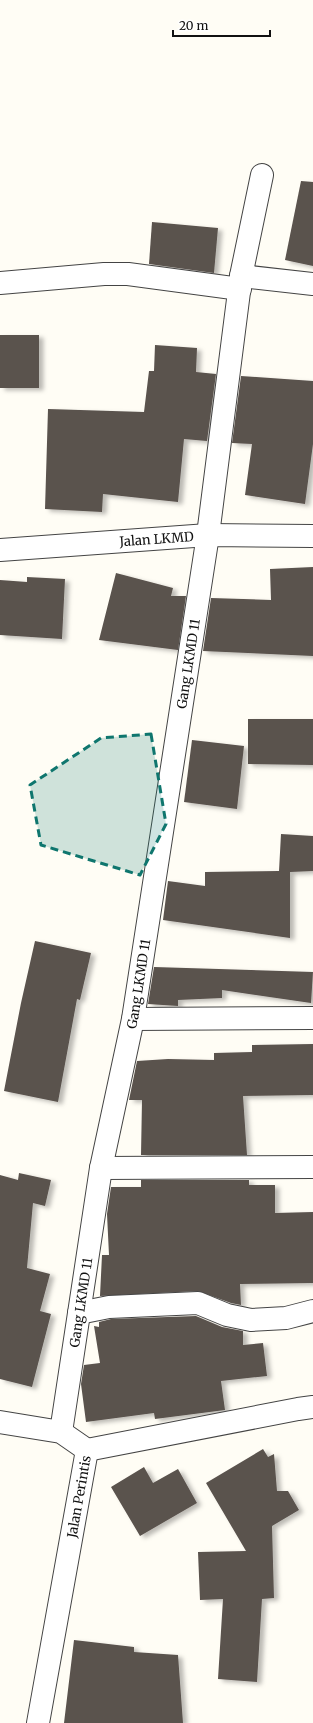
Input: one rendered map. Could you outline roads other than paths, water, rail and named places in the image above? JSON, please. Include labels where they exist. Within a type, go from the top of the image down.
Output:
[{"type":"street","name":"Gang LKMD 11","points":[[61,1432],[101,1168],[133,1019],[208,534],[240,282],[262,175]]},
{"type":"street","points":[[0,283],[104,274],[128,274],[240,282],[313,284]]},
{"type":"street","name":"Jalan LKMD","points":[[0,550],[208,534],[313,536]]},
{"type":"street","points":[[133,1019],[313,1018]]},
{"type":"street","points":[[101,1168],[313,1167]]},
{"type":"street","points":[[79,1313],[109,1307],[198,1302],[227,1315],[251,1320],[286,1318],[313,1311]]},
{"type":"street","name":"Jalan Perintis","points":[[38,1723],[87,1450],[313,1407]]},
{"type":"street","points":[[0,1422],[61,1432],[87,1450]]}]
